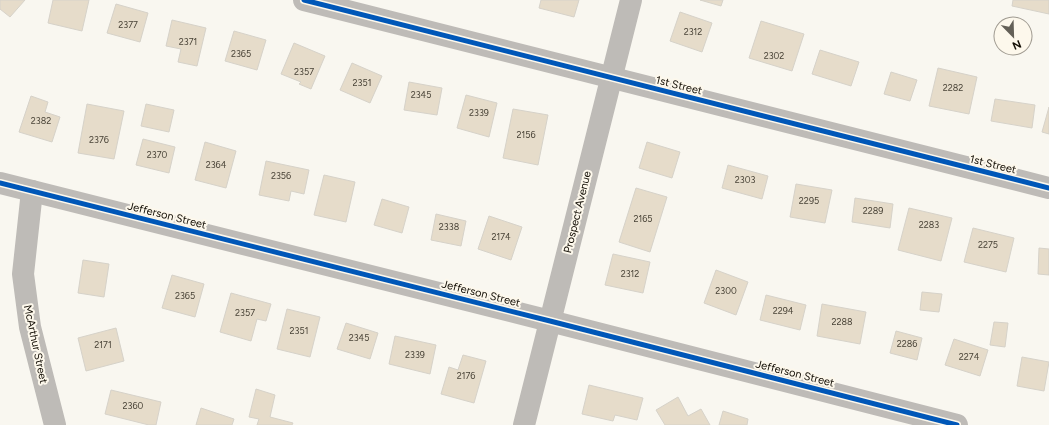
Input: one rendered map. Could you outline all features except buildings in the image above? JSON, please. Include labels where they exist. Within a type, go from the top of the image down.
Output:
[{"type":"street","name":"1st Street","points":[[304,0],[1049,188]]},
{"type":"street","name":"Prospect Avenue","points":[[524,425],[631,0]]},
{"type":"street","name":"Jefferson Street","points":[[0,183],[957,425]]},
{"type":"street","name":"McArthur Street","points":[[32,191],[23,274],[30,328],[56,425]]},
{"type":"cycle path","points":[[304,0],[1049,188]]},
{"type":"cycle path","points":[[0,183],[957,425]]}]
